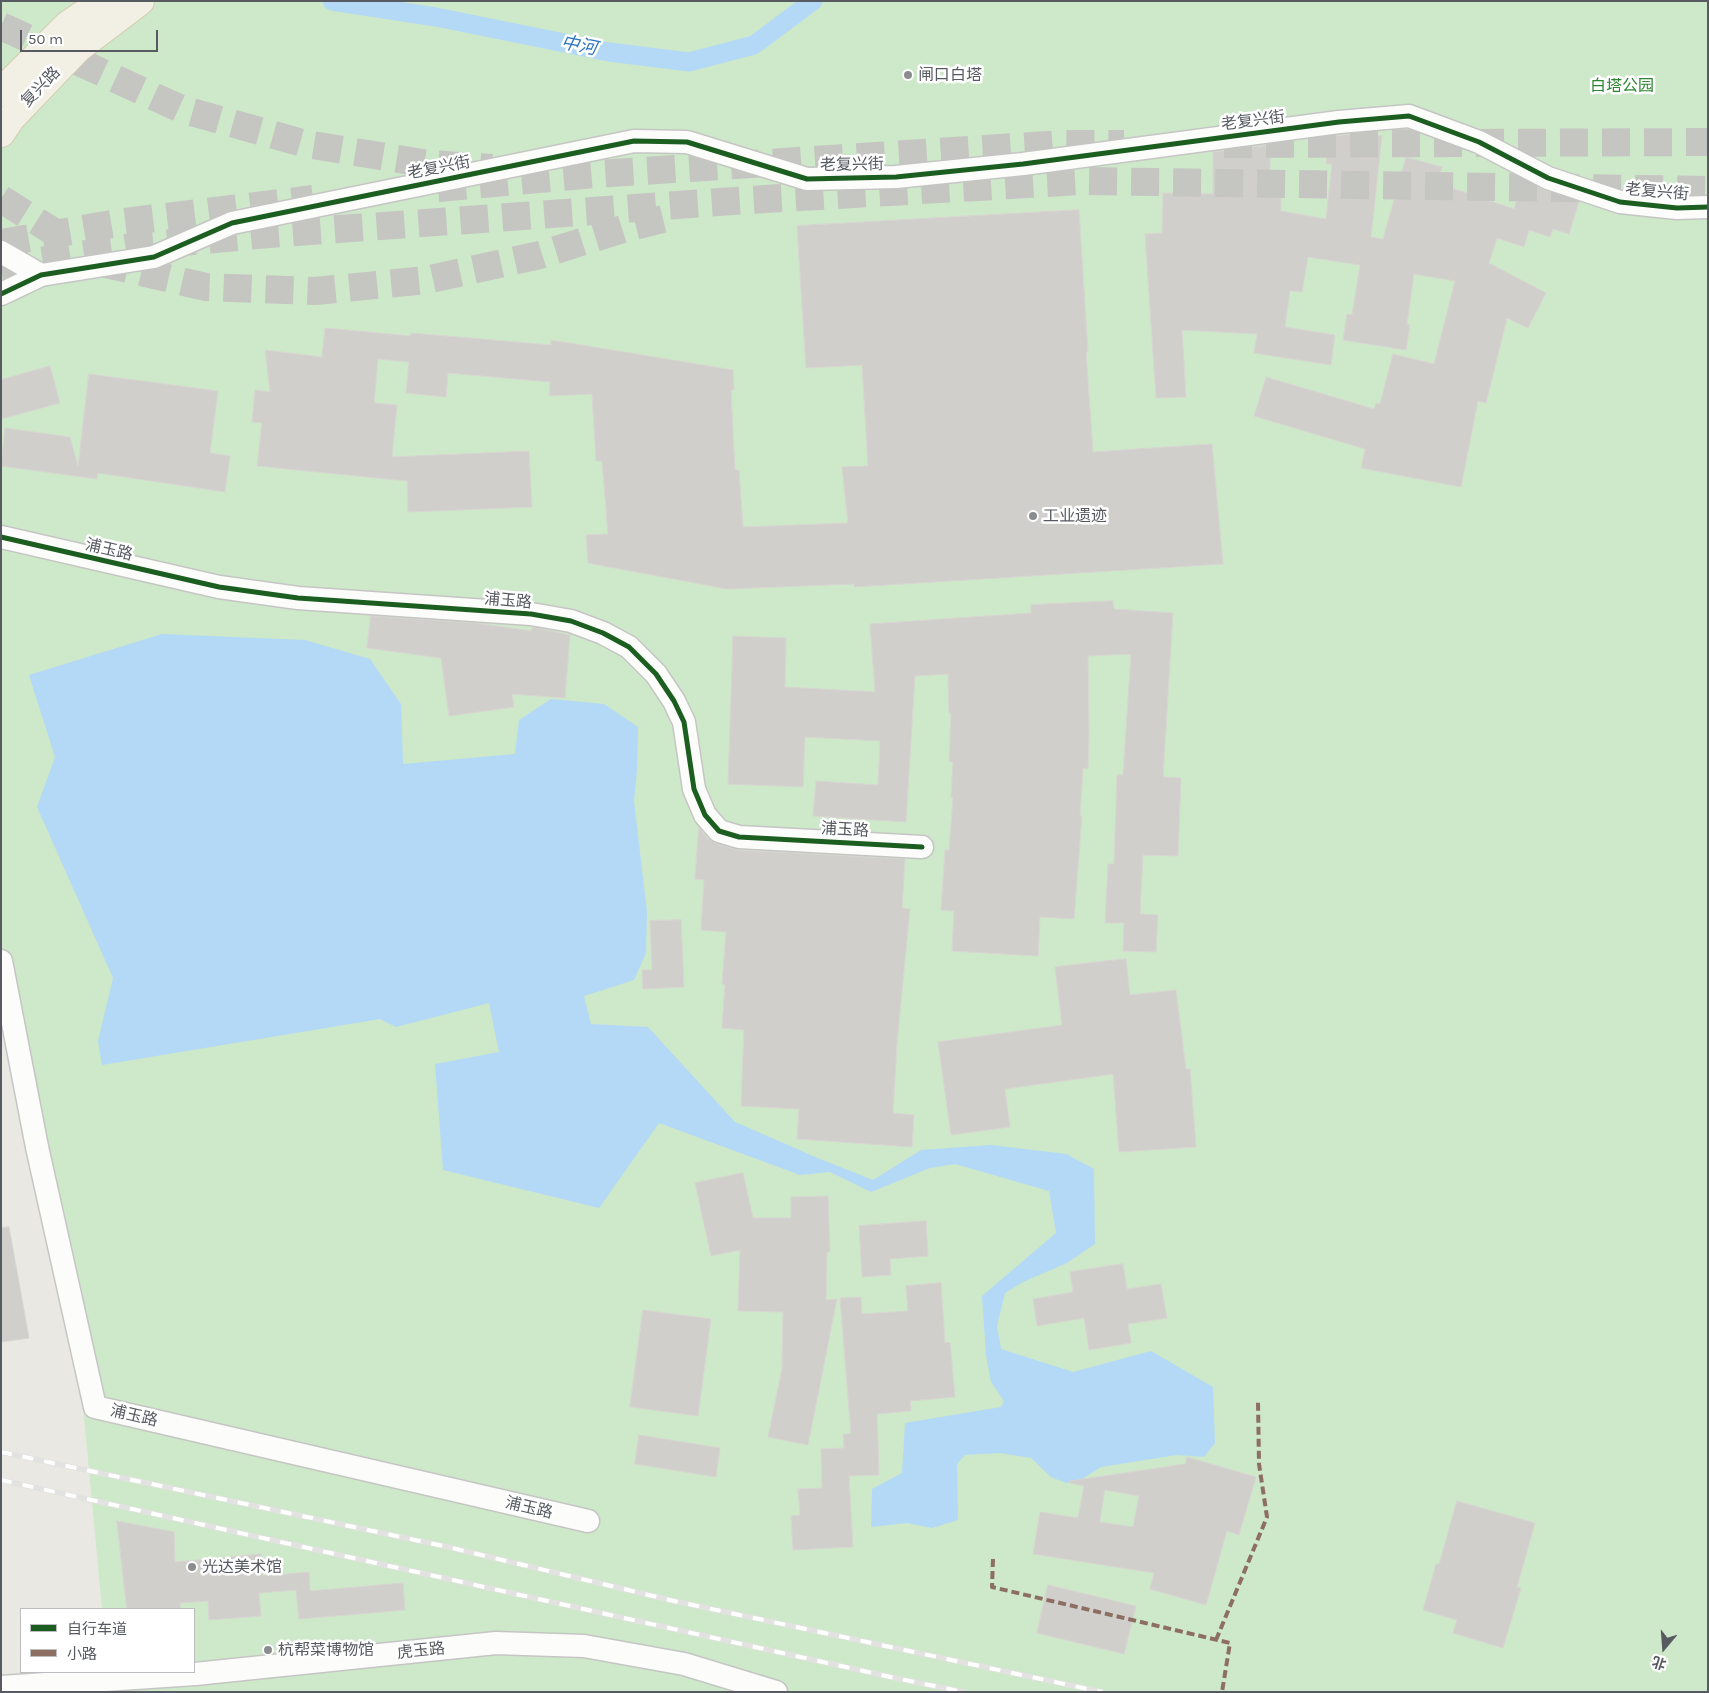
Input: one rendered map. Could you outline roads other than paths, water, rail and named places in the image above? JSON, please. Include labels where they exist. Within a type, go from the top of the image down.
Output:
[{"type":"main road","name":"复兴路","points":[[1,133],[103,1]]},
{"type":"main road","points":[[76,34],[140,1]]},
{"type":"main road","name":"复兴路","points":[[1,92],[76,34]]},
{"type":"street","name":"老复兴街","points":[[1,294],[41,275],[154,257],[232,223],[634,141],[687,142],[807,179],[896,177],[1023,164],[1339,122],[1409,116],[1479,142],[1548,178],[1620,202],[1677,208],[1708,207]]},
{"type":"street","points":[[1,252],[41,275]]},
{"type":"street","name":"浦玉路","points":[[1,537],[219,587],[298,598],[531,614],[571,621],[603,633],[629,647],[656,674],[674,701],[684,722],[694,789],[705,815],[719,831],[739,836],[922,847]]},
{"type":"street","name":"浦玉路","points":[[1,961],[37,1147],[95,1406],[588,1521]]},
{"type":"street","name":"虎玉路","points":[[1,1687],[199,1683],[496,1643],[584,1646],[602,1649],[684,1664],[776,1692]]},
{"type":"water","points":[[162,634],[305,640],[370,659],[401,704],[403,764],[515,754],[519,720],[551,699],[604,704],[638,727],[634,801],[647,912],[646,953],[634,980],[584,996],[591,1024],[648,1027],[735,1122],[873,1180],[921,1150],[991,1145],[1066,1154],[1094,1169],[1095,1244],[1067,1263],[1023,1282],[1005,1293],[997,1326],[1001,1349],[1073,1372],[1151,1351],[1213,1387],[1215,1443],[1204,1457],[1177,1455],[1101,1467],[1079,1481],[1066,1483],[1051,1477],[1031,1458],[1000,1453],[965,1455],[957,1464],[958,1520],[932,1528],[907,1523],[871,1527],[872,1489],[902,1473],[905,1423],[1001,1407],[1004,1401],[991,1382],[986,1355],[982,1296],[1056,1233],[1049,1191],[955,1164],[930,1168],[871,1192],[830,1172],[800,1175],[659,1123],[599,1208],[443,1170],[435,1064],[499,1052],[489,1003],[396,1027],[380,1019],[102,1065],[98,1041],[113,978],[37,807],[55,757],[29,675]]},
{"type":"waterway","name":"中河","points":[[332,1],[436,17],[609,52],[689,62],[754,45],[813,1]]},
{"type":"tunnel","points":[[1,26],[181,109],[306,144],[429,164],[492,168]]},
{"type":"tunnel","points":[[1224,144],[1708,142]]},
{"type":"tunnel","points":[[438,188],[596,174],[1062,144],[1124,144]]},
{"type":"tunnel","points":[[1,267],[139,246],[269,234],[748,200],[1082,181],[1708,190]]},
{"type":"tunnel","points":[[1,199],[62,237]]},
{"type":"tunnel","points":[[1,243],[124,222],[313,199]]},
{"type":"tunnel","points":[[101,261],[106,264],[206,287],[315,291],[426,280],[540,255],[626,228],[663,219]]},
{"type":"railway","points":[[1,1452],[448,1547],[674,1601],[1102,1692]]},
{"type":"railway","points":[[1,1480],[964,1692]]},
{"type":"place","name":"闸口白塔","points":[[908,75]]},
{"type":"place","name":"工业遗迹","points":[[1033,516]]},
{"type":"place","name":"光达美术馆","points":[[192,1567]]},
{"type":"place","name":"杭帮菜博物馆","points":[[268,1650]]},
{"type":"park label","name":"白塔公园","points":[[1622,86]]}]
